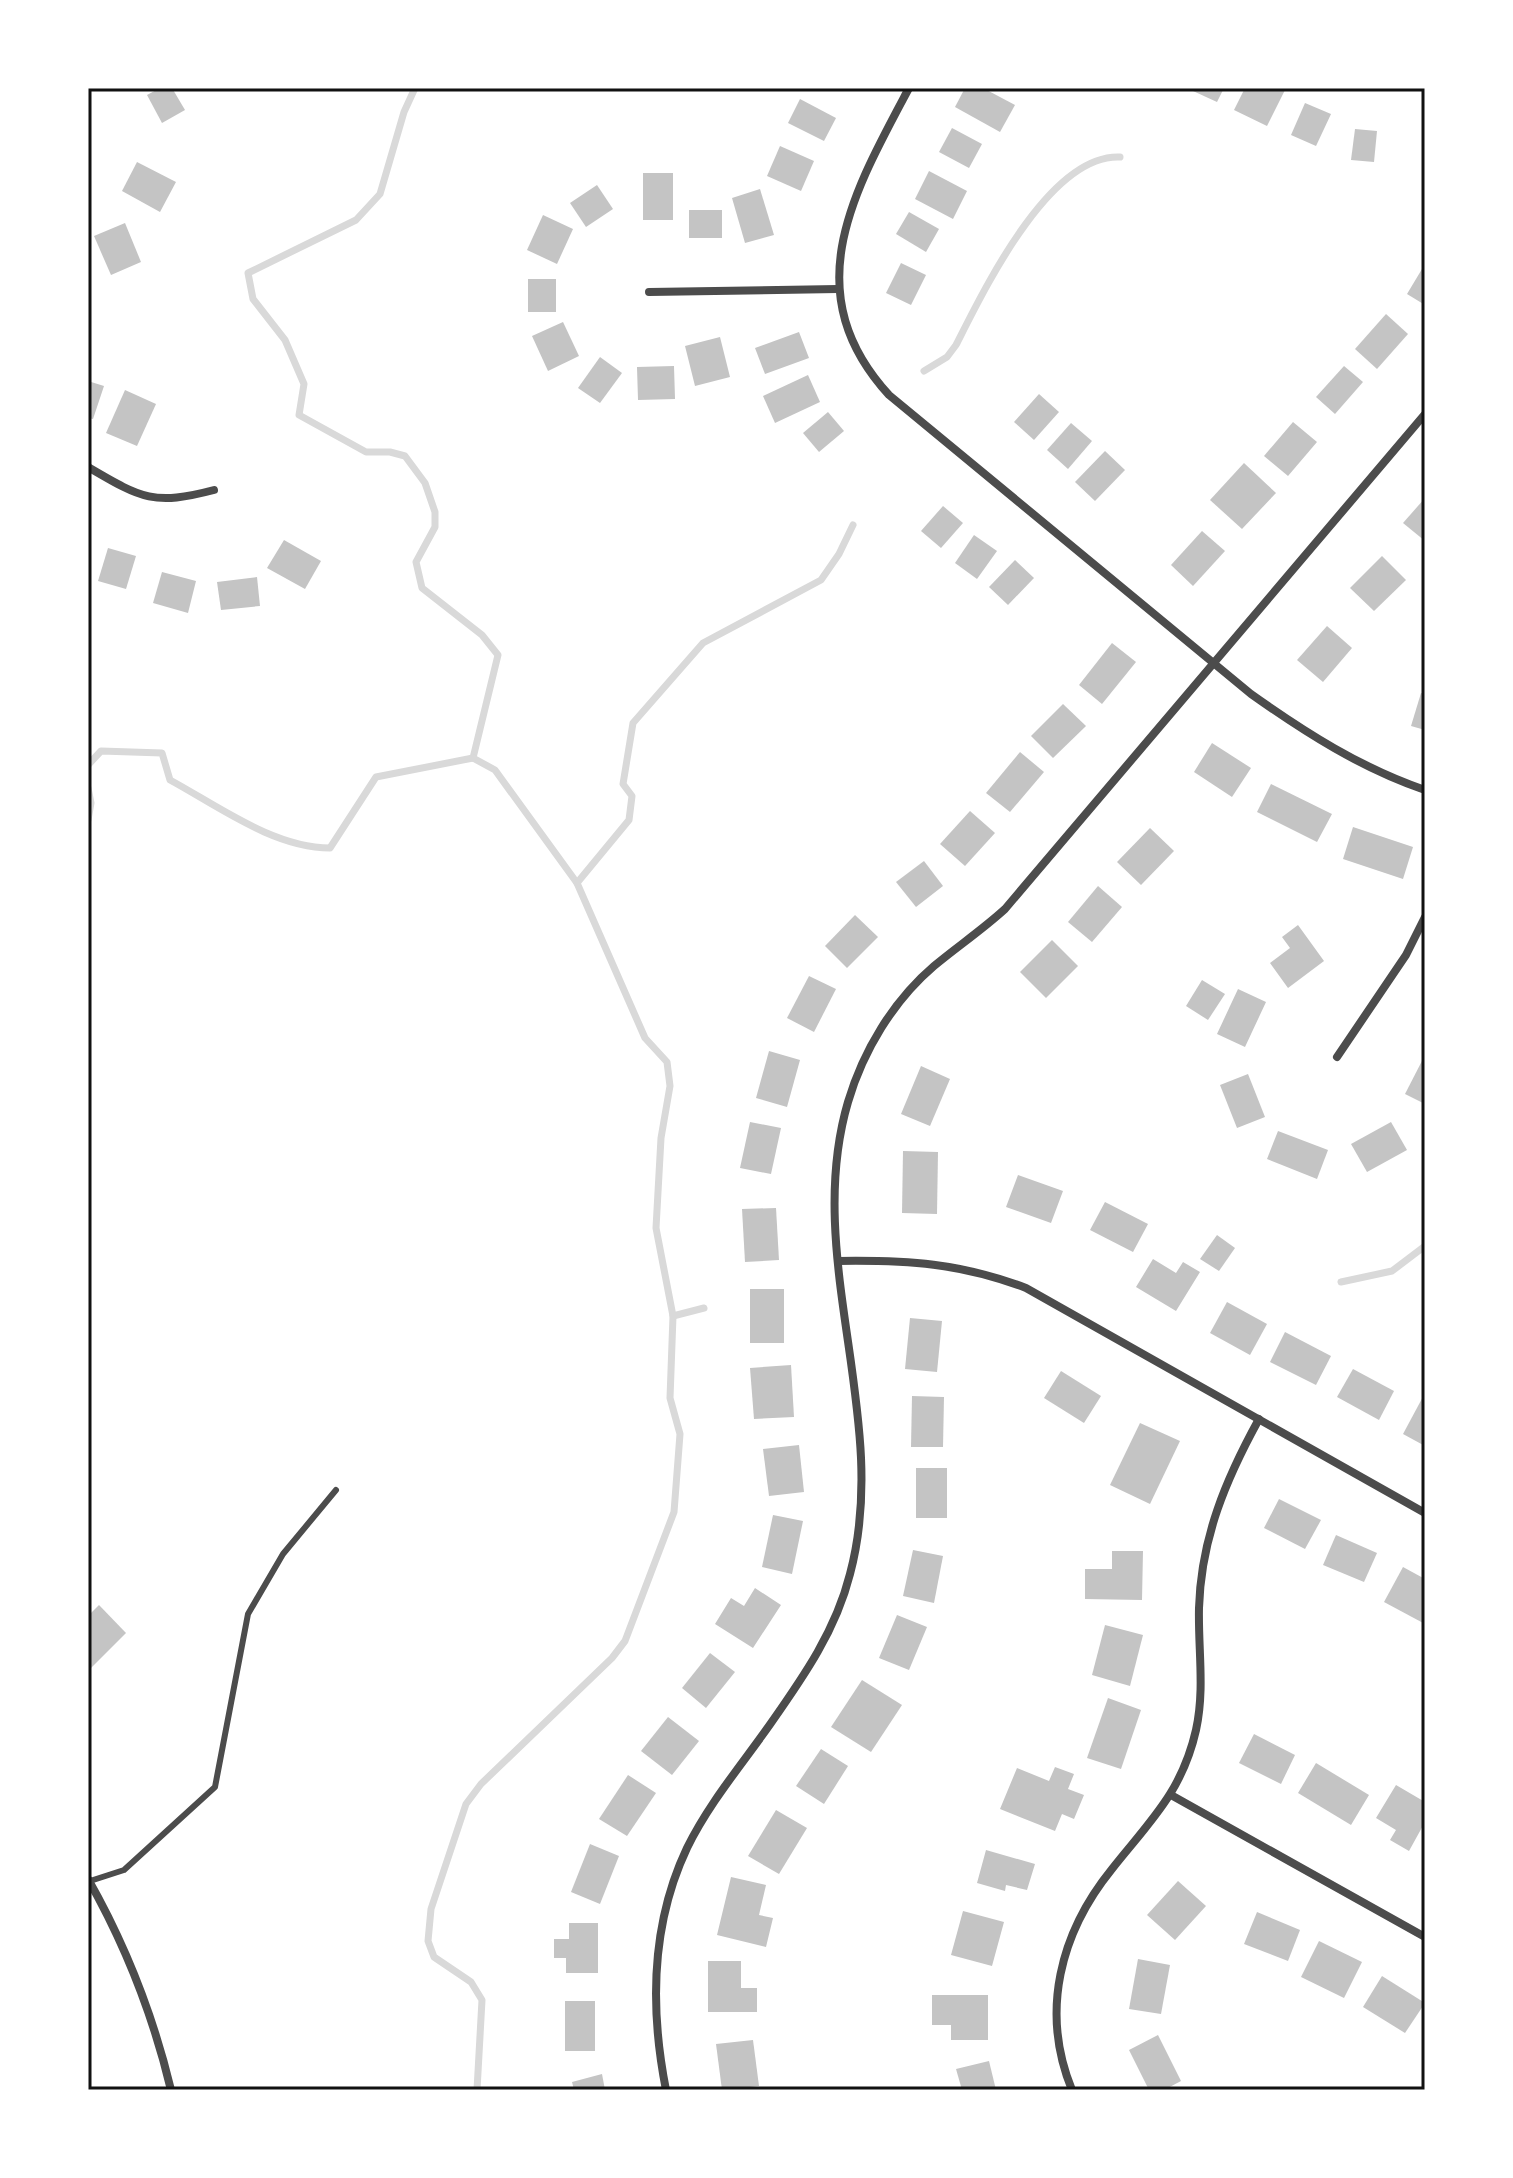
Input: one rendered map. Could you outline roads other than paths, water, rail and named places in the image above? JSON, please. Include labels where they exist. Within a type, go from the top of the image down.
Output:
[{"type":"street","points":[[909,88],[850,211],[841,239],[838,289],[854,347],[867,371],[889,395],[1213,663],[1309,735],[1363,765],[1425,790]]},
{"type":"street","points":[[649,292],[838,289]]},
{"type":"street","points":[[666,2090],[658,2049],[657,1960],[666,1911],[681,1863],[708,1812],[827,1638],[851,1571],[858,1540],[861,1465],[833,1216],[837,1146],[853,1088],[888,1017],[914,985],[972,940],[1005,909],[1425,415]]},
{"type":"street","points":[[88,467],[131,492],[172,501],[214,490]]},
{"type":"street","points":[[1337,1057],[1406,955],[1425,917]]},
{"type":"street","points":[[838,1261],[942,1263],[989,1274],[1026,1288],[1425,1513]]},
{"type":"street","points":[[1072,2090],[1057,2037],[1056,2000],[1061,1964],[1088,1903],[1153,1823],[1185,1767],[1200,1705],[1199,1610],[1207,1540],[1230,1472],[1259,1419]]},
{"type":"street","points":[[1171,1795],[1425,1937]]},
{"type":"street","points":[[89,1880],[140,1984],[171,2090]]},
{"type":"lane","points":[[89,1880],[124,1870],[215,1787],[248,1614],[283,1554],[336,1490]]},
{"type":"waterway","points":[[415,88],[404,112],[380,194],[356,220],[248,273],[253,299],[285,340],[304,384],[299,415],[366,452],[390,452],[405,456],[425,483],[435,512],[435,527],[416,562],[422,588],[482,635],[498,655],[473,758]]},
{"type":"waterway","points":[[924,371],[947,357],[956,345],[1001,261],[1044,201],[1068,177],[1094,162],[1120,157]]},
{"type":"waterway","points":[[577,883],[629,820],[632,796],[623,784],[633,723],[703,643],[821,580],[839,554],[853,525]]},
{"type":"waterway","points":[[88,765],[101,751],[162,753],[170,780],[227,813],[288,841],[330,848],[376,777],[473,758]]},
{"type":"waterway","points":[[473,758],[495,770],[577,883],[645,1038],[667,1062],[670,1086],[661,1138],[656,1228],[673,1316],[670,1398],[680,1434],[674,1512],[625,1641],[612,1658],[481,1784],[466,1804],[431,1909],[428,1941],[434,1957],[471,1982],[482,2000],[477,2090]]},
{"type":"waterway","points":[[88,788],[91,803],[88,820]]},
{"type":"waterway","points":[[1341,1282],[1392,1271],[1425,1246]]},
{"type":"waterway","points":[[673,1316],[704,1308]]}]
